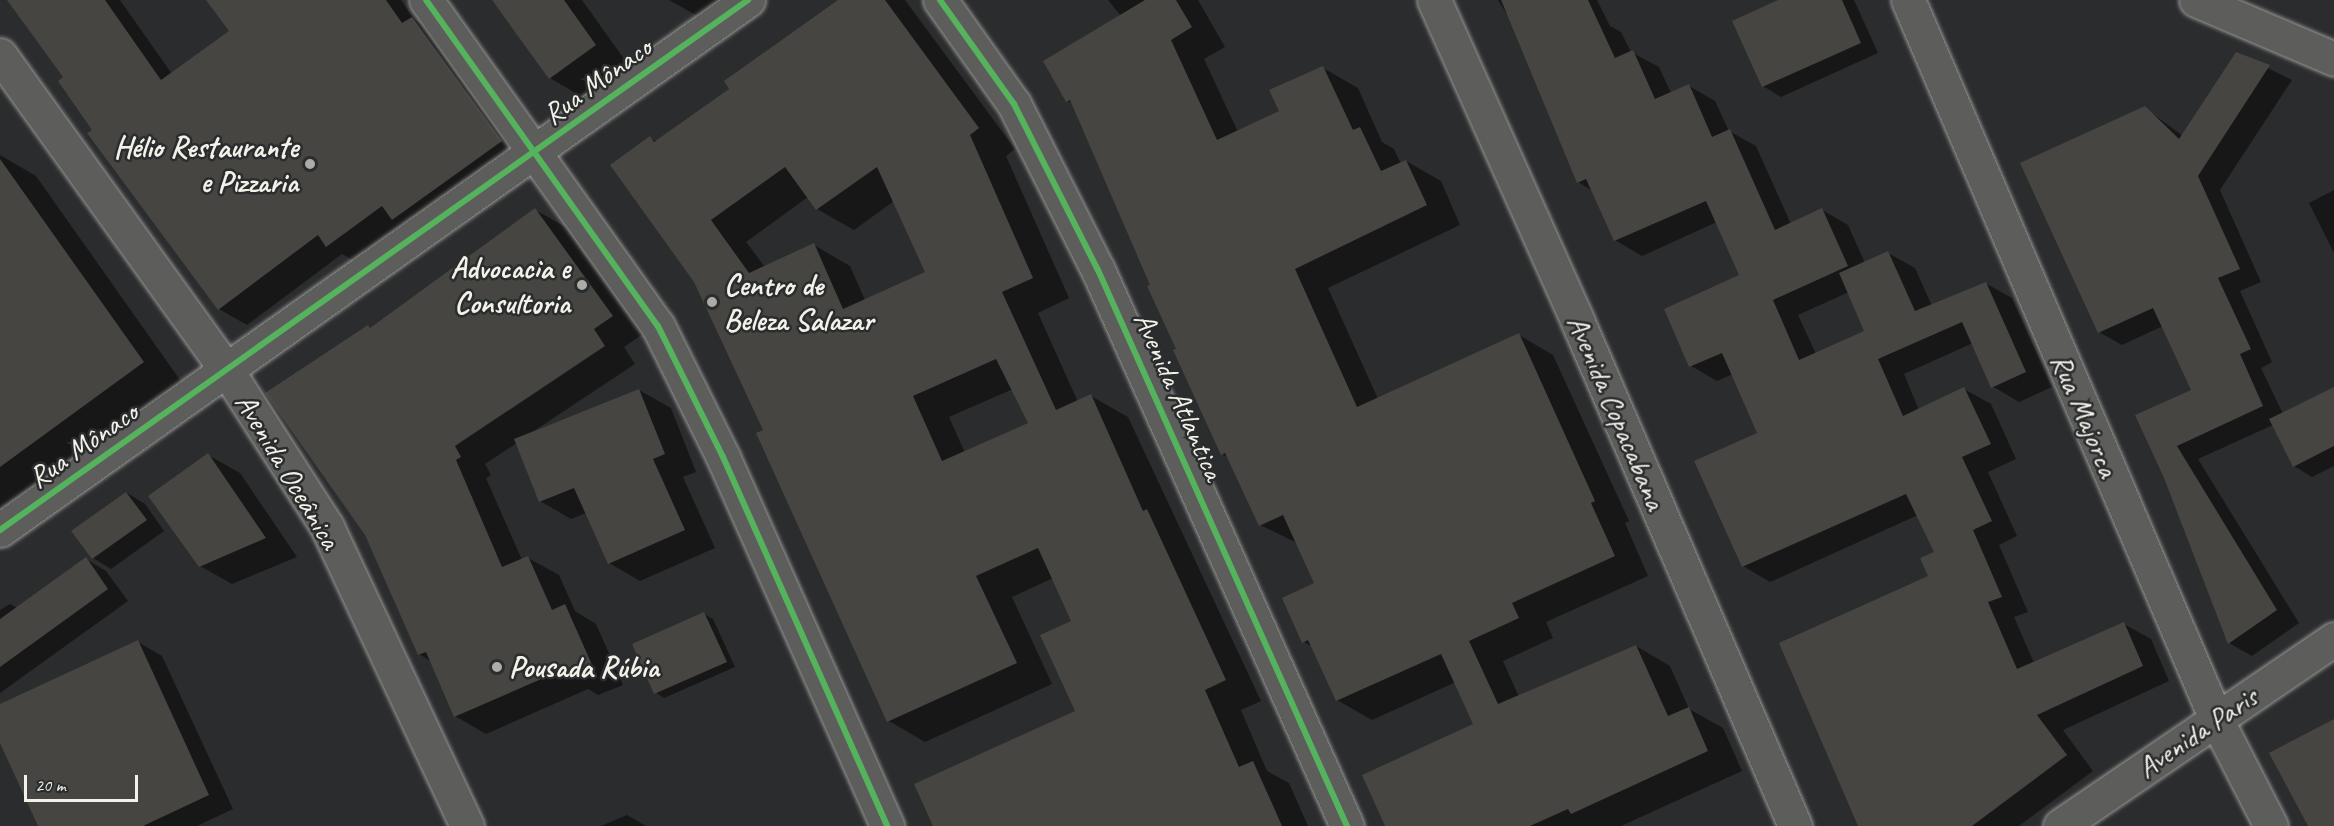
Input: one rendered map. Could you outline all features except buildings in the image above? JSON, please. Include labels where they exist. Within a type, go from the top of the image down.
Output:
[{"type":"street","points":[[426,0],[658,326],[723,457],[887,826]]},
{"type":"street","name":"Rua Mônaco","points":[[0,530],[228,372],[748,0]]},
{"type":"street","name":"Avenida Atlantica","points":[[940,0],[1014,104],[1098,270],[1347,826]]},
{"type":"street","name":"Avenida Copacabana","points":[[1434,0],[1795,826]]},
{"type":"street","name":"Rua Majorca","points":[[1908,0],[2216,719],[2271,826]]},
{"type":"street","points":[[2196,0],[2334,59]]},
{"type":"street","name":"Avenida Oceânica","points":[[0,55],[228,372],[327,527],[467,826]]},
{"type":"street","name":"Avenida Paris","points":[[2060,826],[2334,639]]},
{"type":"cycle path","points":[[426,0],[658,326],[723,457],[887,826]]},
{"type":"cycle path","points":[[0,530],[748,0]]},
{"type":"cycle path","points":[[940,0],[1014,104],[1098,270],[1347,826]]},
{"type":"place","name":"Hélio Restaurante e Pizzaria","points":[[310,164]]},
{"type":"place","name":"Advocacia e Consultoria","points":[[582,285]]},
{"type":"place","name":"Centro de Beleza Salazar","points":[[712,302]]},
{"type":"place","name":"Pousada Rúbia","points":[[497,667]]}]
